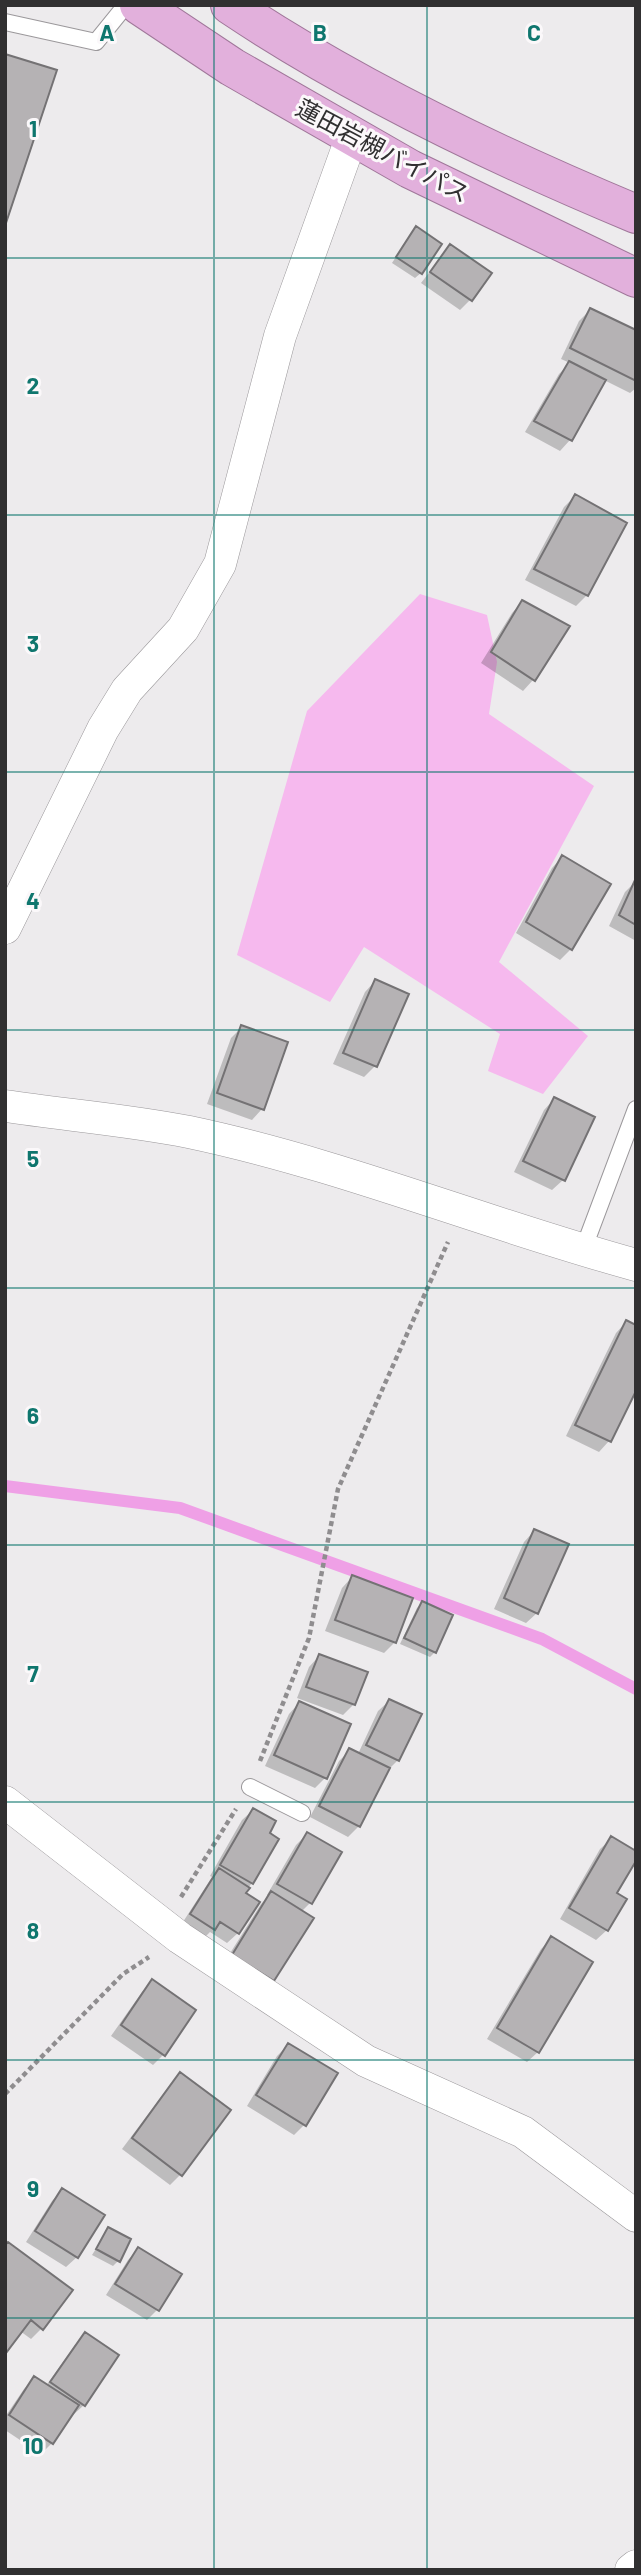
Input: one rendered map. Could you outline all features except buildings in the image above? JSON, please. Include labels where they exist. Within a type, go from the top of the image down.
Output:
[{"type":"highway","name":"蓮田岩槻バイパス","points":[[139,5],[232,66],[410,169],[636,278]]},
{"type":"highway","name":"蓮田岩槻バイパス","points":[[230,5],[374,90],[541,175],[636,214]]},
{"type":"street","points":[[6,922],[103,729],[127,690],[183,628],[220,564],[280,336],[352,136]]},
{"type":"street","points":[[5,1106],[188,1132],[326,1168],[636,1265]]},
{"type":"street","points":[[5,1802],[171,1932],[366,2062],[523,2132],[636,2216]]},
{"type":"street","points":[[631,2570],[636,2566]]},
{"type":"lane","points":[[5,22],[96,42],[125,5]]},
{"type":"lane","points":[[583,1250],[636,1109]]},
{"type":"lane","points":[[250,1787],[303,1813]]},
{"type":"path","points":[[5,2094],[123,1974],[171,1932],[250,1787],[309,1638],[338,1489],[461,1212]]},
{"type":"shaded area","points":[[420,594],[487,615],[497,662],[489,714],[594,786],[499,962],[588,1036],[543,1094],[488,1071],[500,1034],[364,947],[330,1002],[237,955],[307,711]]},
{"type":"waterway","points":[[5,1486],[180,1508],[542,1639],[636,1689]]}]
